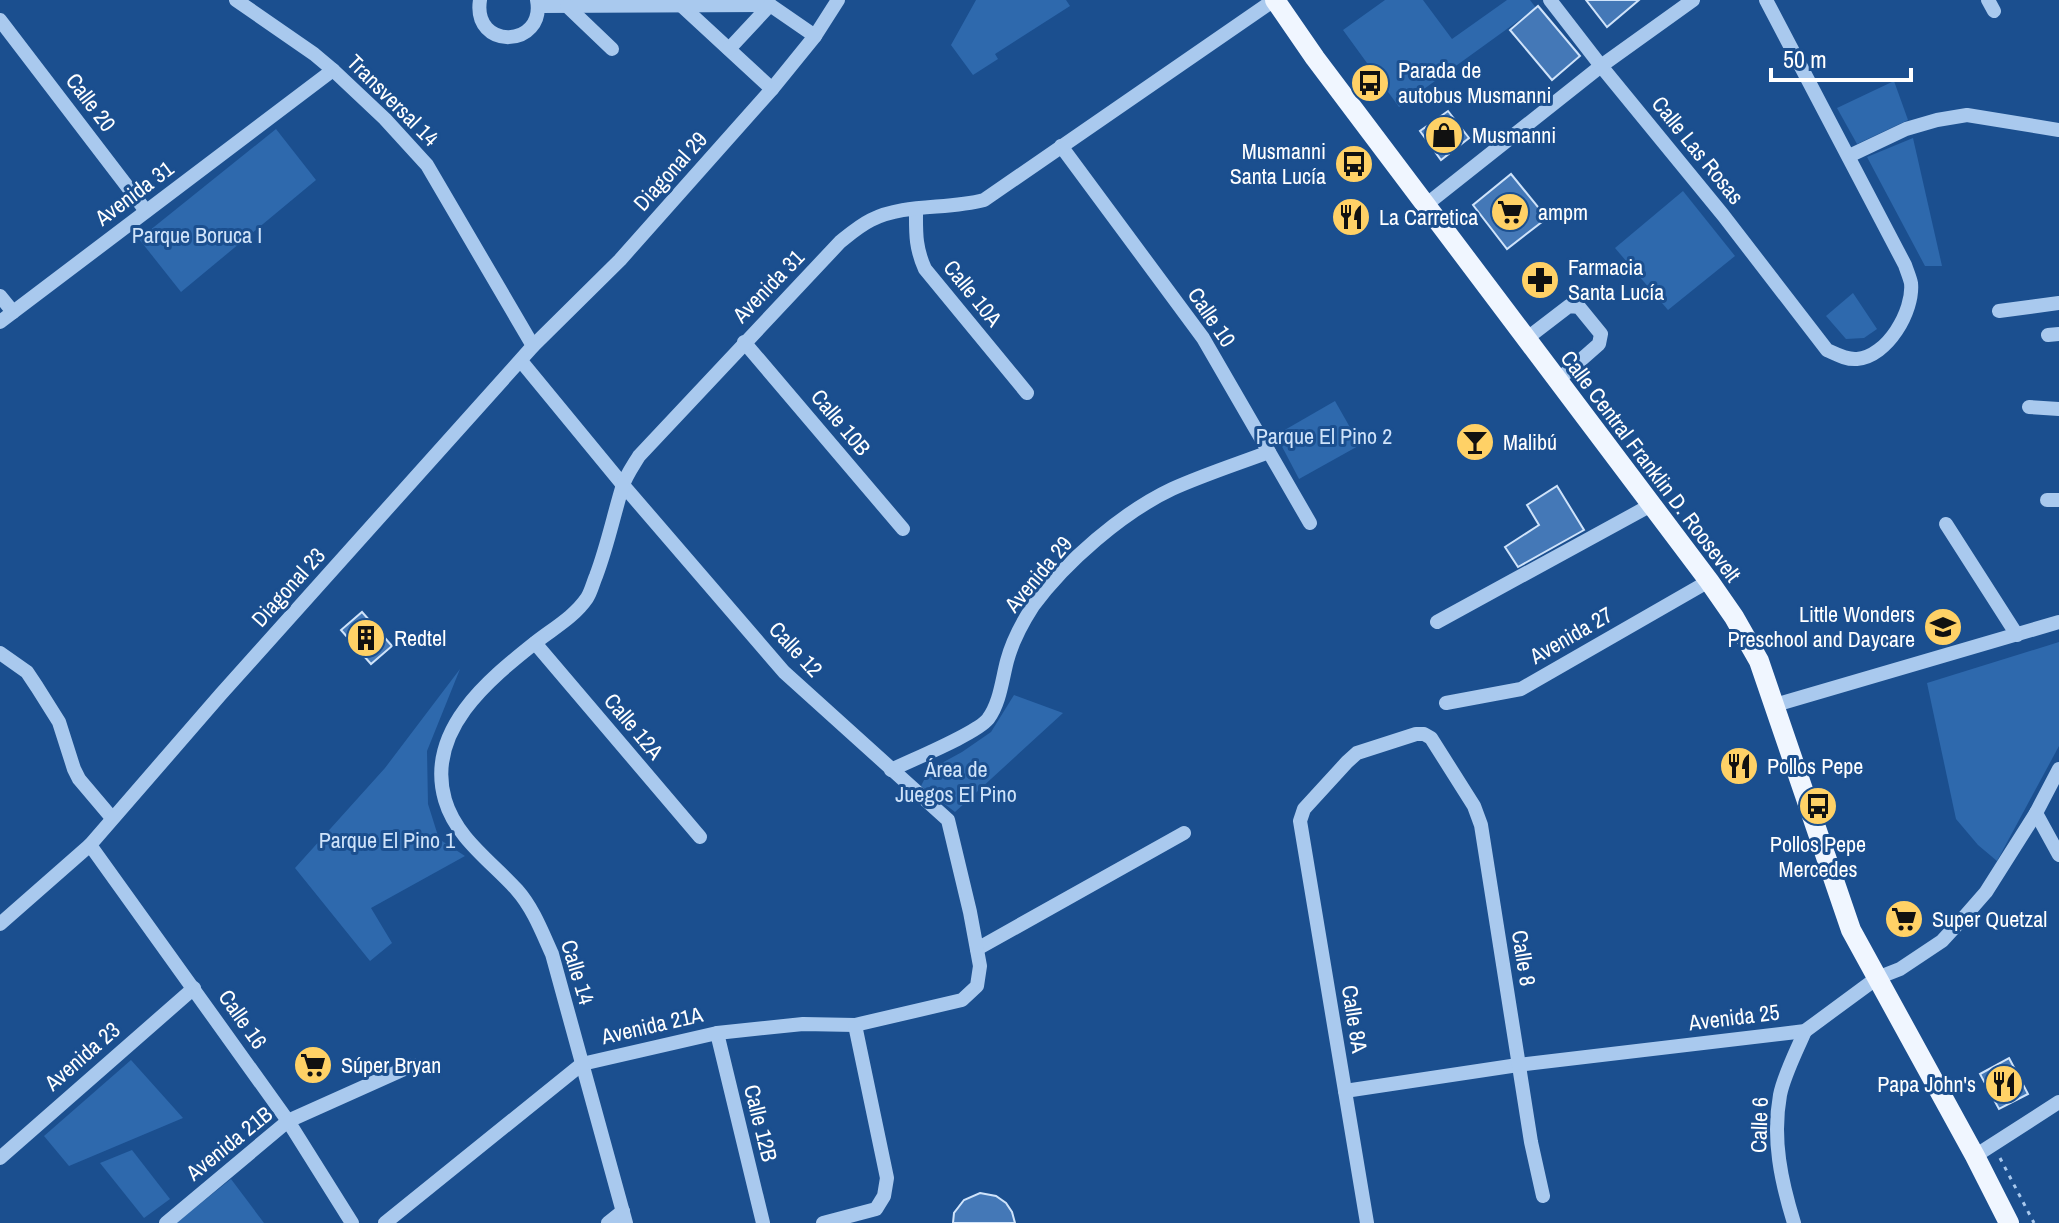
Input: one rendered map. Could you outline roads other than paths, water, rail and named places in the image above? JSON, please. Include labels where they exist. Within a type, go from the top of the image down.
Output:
[{"type":"main road","name":"Calle Central Franklin D. Roosevelt","points":[[1274,0],[1734,617],[1759,661],[1851,930],[2009,1223]]},
{"type":"street","name":"Transversal 14","points":[[236,0],[333,70],[385,119],[427,165],[533,346]]},
{"type":"street","name":"Diagonal 29","points":[[521,361],[620,260],[772,89],[815,36],[838,0]]},
{"type":"street","name":"Avenida 31","points":[[442,761],[446,742],[456,721],[474,698],[535,643],[576,612],[588,596],[607,546],[623,485],[639,456],[840,242],[858,228],[889,213],[984,200],[1274,0]]},
{"type":"street","name":"Calle Las Rosas","points":[[1550,0],[1827,350],[1857,359],[1875,353],[1891,338],[1903,320],[1911,283],[1905,265],[1849,156]]},
{"type":"street","points":[[1427,204],[1601,66],[1693,0]]},
{"type":"street","points":[[1766,0],[1849,156],[1906,129],[1967,115],[2059,130]]},
{"type":"street","points":[[478,1],[482,22],[489,30],[507,38],[526,32],[533,25],[538,16],[538,3],[567,6],[770,5],[815,36]]},
{"type":"street","points":[[681,5],[772,89]]},
{"type":"street","points":[[729,49],[770,5]]},
{"type":"street","points":[[567,6],[612,49]]},
{"type":"street","name":"Calle 20","points":[[0,20],[146,211]]},
{"type":"street","name":"Avenida 31","points":[[0,322],[333,70]]},
{"type":"street","name":"Calle 10","points":[[1061,146],[1203,338],[1310,523]]},
{"type":"street","name":"Calle 10A","points":[[916,209],[916,240],[925,269],[1027,393]]},
{"type":"street","points":[[0,296],[13,312]]},
{"type":"street","points":[[1999,311],[2059,303]]},
{"type":"street","points":[[1526,339],[1569,306],[1579,307],[1601,334],[1599,344],[1557,381]]},
{"type":"street","name":"Calle 10B","points":[[744,342],[903,529]]},
{"type":"street","name":"Calle 12","points":[[521,361],[784,672],[948,820],[980,966],[977,986]]},
{"type":"street","name":"Diagonal 23","points":[[0,924],[90,845],[521,361]]},
{"type":"street","points":[[2029,407],[2059,409]]},
{"type":"street","name":"Avenida 29","points":[[891,770],[970,732],[987,720],[998,700],[1017,634],[1033,606],[1105,533],[1148,502],[1175,488],[1269,452]]},
{"type":"street","points":[[1437,622],[1651,505]]},
{"type":"street","points":[[1946,524],[2017,635]]},
{"type":"street","name":"Avenida 27","points":[[1446,703],[1521,689],[1709,581]]},
{"type":"street","points":[[1775,705],[2059,622]]},
{"type":"street","name":"Calle 12A","points":[[535,643],[700,837]]},
{"type":"street","points":[[0,653],[27,672],[59,722],[79,779],[112,818]]},
{"type":"street","name":"Calle 8","points":[[1300,821],[1304,809],[1357,753],[1416,734],[1431,738],[1474,806],[1481,825],[1518,1065],[1543,1196]]},
{"type":"street","name":"Calle 14","points":[[442,761],[441,781],[453,821],[519,892],[552,954],[624,1217]]},
{"type":"street","name":"Avenida 25","points":[[1345,1091],[1518,1065],[1805,1031],[1877,978],[1900,969],[1942,941],[1986,892],[2036,813],[2059,769]]},
{"type":"street","points":[[2036,813],[2059,855]]},
{"type":"street","name":"Calle 8A","points":[[1300,821],[1367,1223]]},
{"type":"street","points":[[977,949],[1184,833]]},
{"type":"street","name":"Calle 16","points":[[90,845],[288,1121],[352,1223]]},
{"type":"street","name":"Avenida 21A","points":[[385,1223],[582,1064],[717,1033],[803,1024],[855,1025],[962,1000],[977,986]]},
{"type":"street","name":"Avenida 23","points":[[0,1158],[194,988]]},
{"type":"street","points":[[823,1223],[876,1209],[884,1196],[887,1178],[855,1025]]},
{"type":"street","name":"Calle 6","points":[[1794,1223],[1781,1180],[1776,1138],[1780,1093],[1805,1031]]},
{"type":"street","name":"Calle 12B","points":[[717,1033],[763,1223]]},
{"type":"street","name":"Avenida 21B","points":[[166,1223],[288,1121],[413,1065]]},
{"type":"street","points":[[1975,1156],[2059,1102]]},
{"type":"street","points":[[608,1223],[624,1217]]},
{"type":"place","name":"Parada de autobus Musmanni","points":[[1370,83]]},
{"type":"place","name":"Musmanni","points":[[1444,135]]},
{"type":"place","name":"Musmanni Santa Lucía","points":[[1354,164]]},
{"type":"place","name":"ampm","points":[[1510,212]]},
{"type":"place","name":"La Carretica","points":[[1351,217]]},
{"type":"place","name":"Farmacia Santa Lucía","points":[[1540,280]]},
{"type":"place","name":"Malibú","points":[[1475,442]]},
{"type":"place","name":"Little Wonders Preschool and Daycare","points":[[1943,627]]},
{"type":"place","name":"Redtel","points":[[366,638]]},
{"type":"place","name":"Pollos Pepe","points":[[1739,766]]},
{"type":"place","name":"Pollos Pepe Mercedes","points":[[1818,806]]},
{"type":"place","name":"Super Quetzal","points":[[1904,919]]},
{"type":"place","name":"Súper Bryan","points":[[313,1065]]},
{"type":"place","name":"Papa John's","points":[[2004,1084]]},
{"type":"park label","name":"Parque Boruca I","points":[[197,235]]},
{"type":"park label","name":"Parque El Pino 2","points":[[1324,436]]},
{"type":"park label","name":"Área de Juegos El Pino","points":[[956,782]]},
{"type":"park label","name":"Parque El Pino 1","points":[[387,840]]}]
